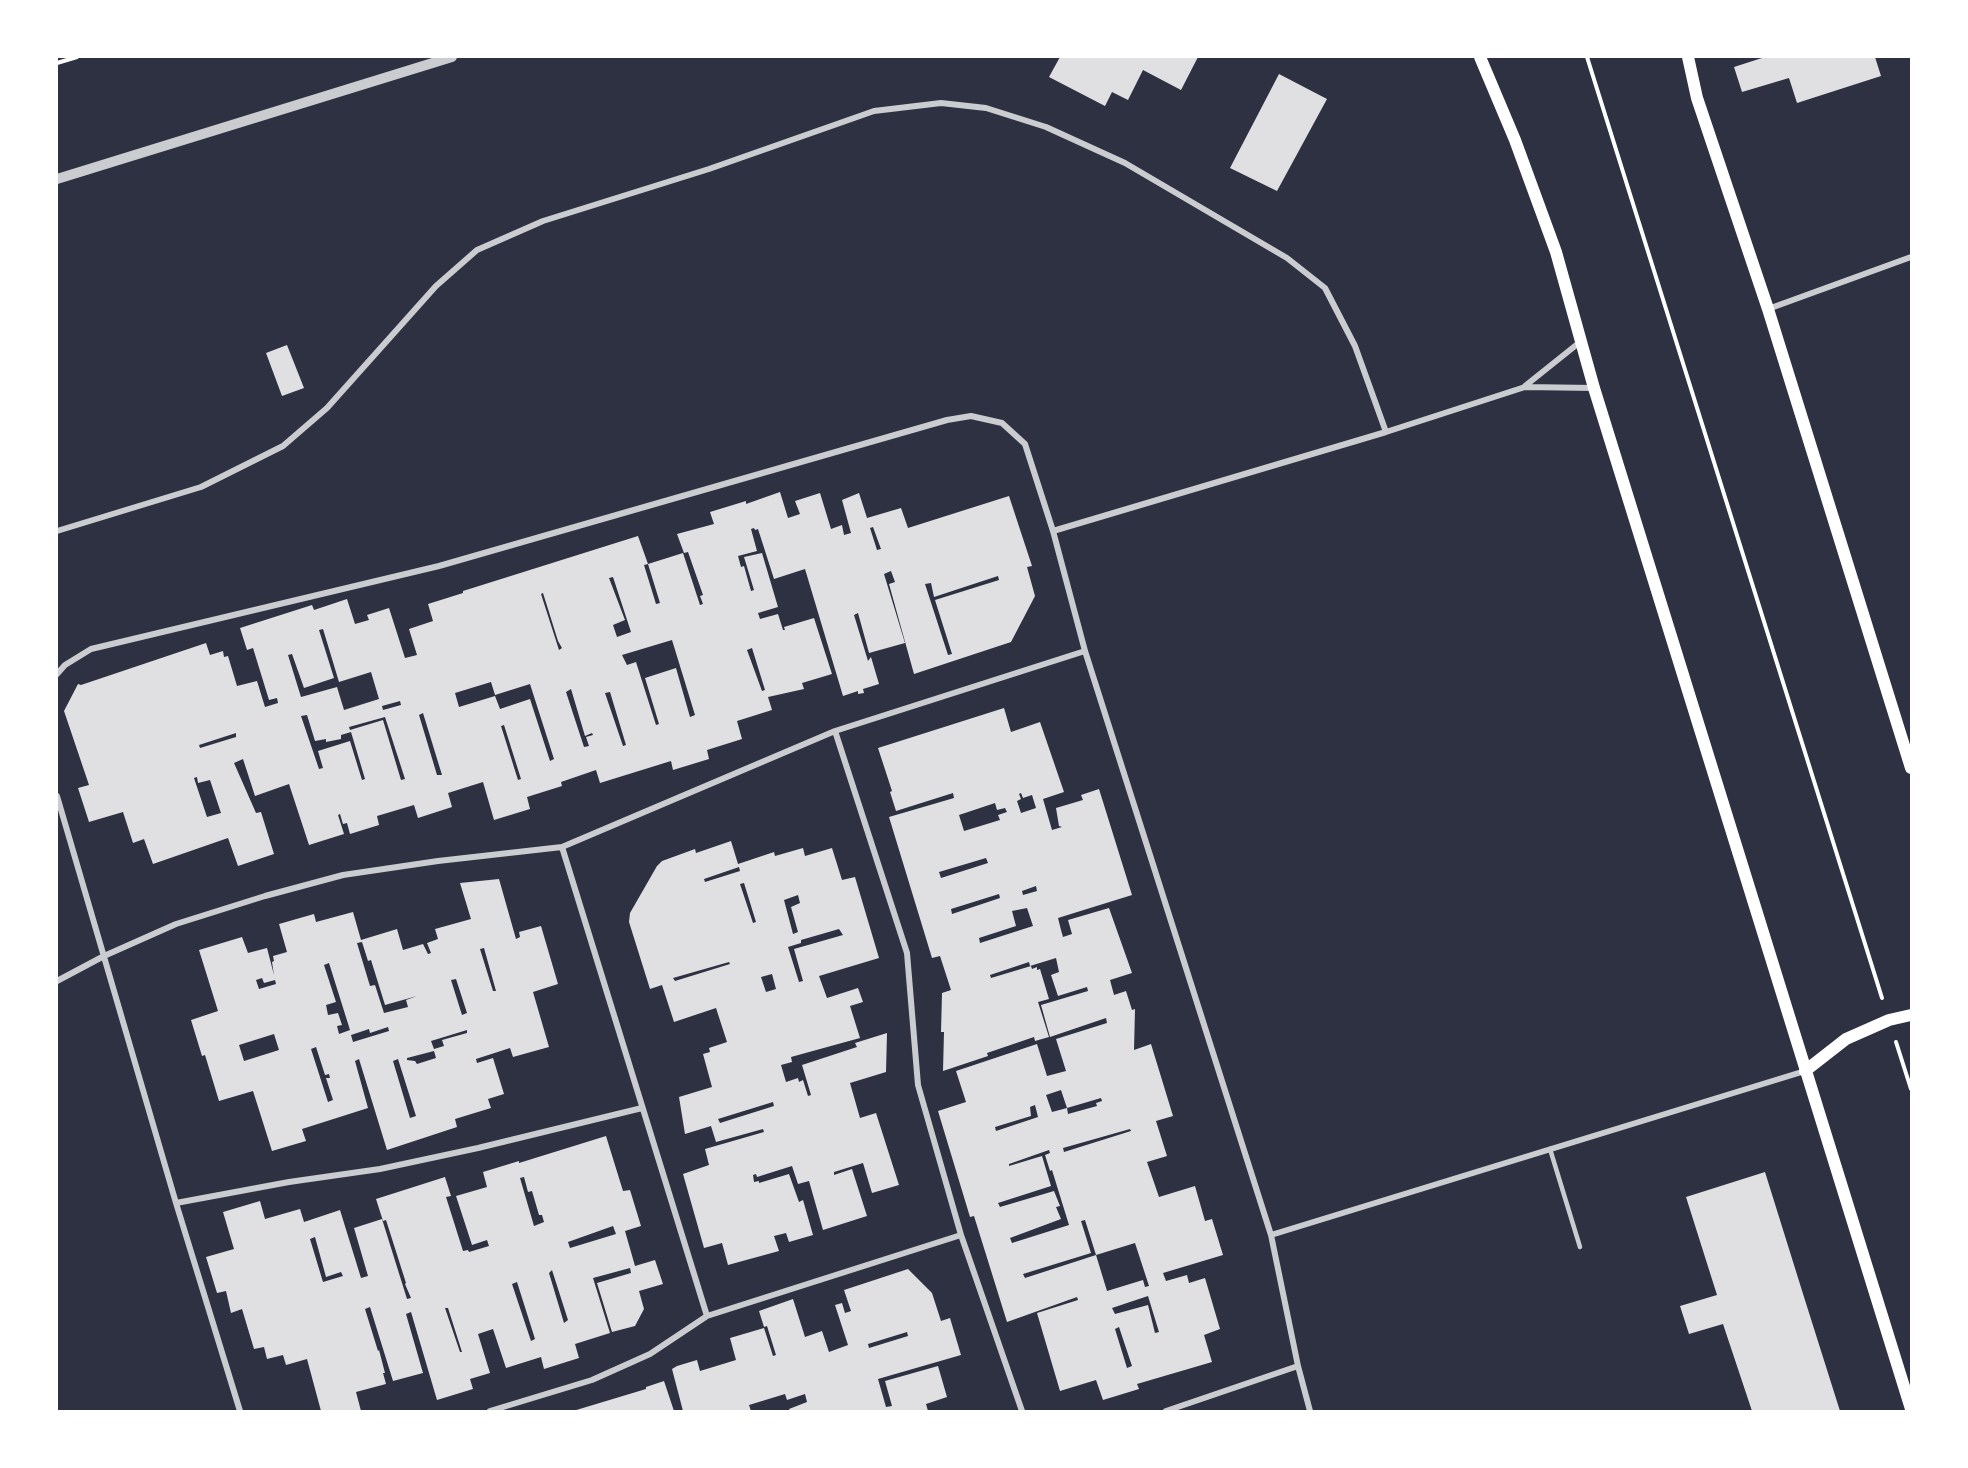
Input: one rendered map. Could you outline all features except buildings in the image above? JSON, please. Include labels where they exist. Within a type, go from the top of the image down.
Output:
[{"type":"main road","points":[[1480,57],[1515,140],[1556,252],[1594,388],[1911,1409]]},
{"type":"main road","points":[[1688,57],[1697,98],[1768,309],[1911,768]]},
{"type":"main road","points":[[1805,1071],[1846,1039],[1889,1020],[1911,1015]]},
{"type":"street","points":[[57,179],[452,57]]},
{"type":"street","points":[[57,531],[201,487],[283,446],[327,408],[436,286],[477,250],[543,221],[709,170],[874,111],[941,103],[986,108],[1046,127],[1125,163],[1287,258],[1325,288],[1355,346],[1386,432]]},
{"type":"street","points":[[1768,309],[1911,257]]},
{"type":"street","points":[[1525,387],[1580,342]]},
{"type":"street","points":[[1053,531],[1386,432],[1525,387],[1594,388]]},
{"type":"street","points":[[57,674],[65,665],[91,649],[439,566],[947,420],[971,417],[1002,423],[1024,444],[1053,531],[1085,651],[1271,1235],[1298,1366],[1311,1411]]},
{"type":"street","points":[[57,981],[104,956],[176,924],[265,896],[343,875],[438,861],[562,847],[835,731],[1085,651]]},
{"type":"street","points":[[835,731],[907,953],[918,1085],[961,1235],[1022,1411]]},
{"type":"street","points":[[57,796],[176,1203],[240,1411]]},
{"type":"street","points":[[562,847],[707,1316]]},
{"type":"street","points":[[1271,1235],[1805,1071]]},
{"type":"street","points":[[176,1203],[289,1182],[380,1169],[642,1108]]},
{"type":"street","points":[[490,1411],[592,1380],[650,1354],[707,1316],[961,1235]]},
{"type":"street","points":[[1166,1411],[1298,1366]]},
{"type":"lane","points":[[1550,1149],[1581,1247]]},
{"type":"path","points":[[57,63],[77,57]]},
{"type":"path","points":[[1587,57],[1911,1089]]}]
